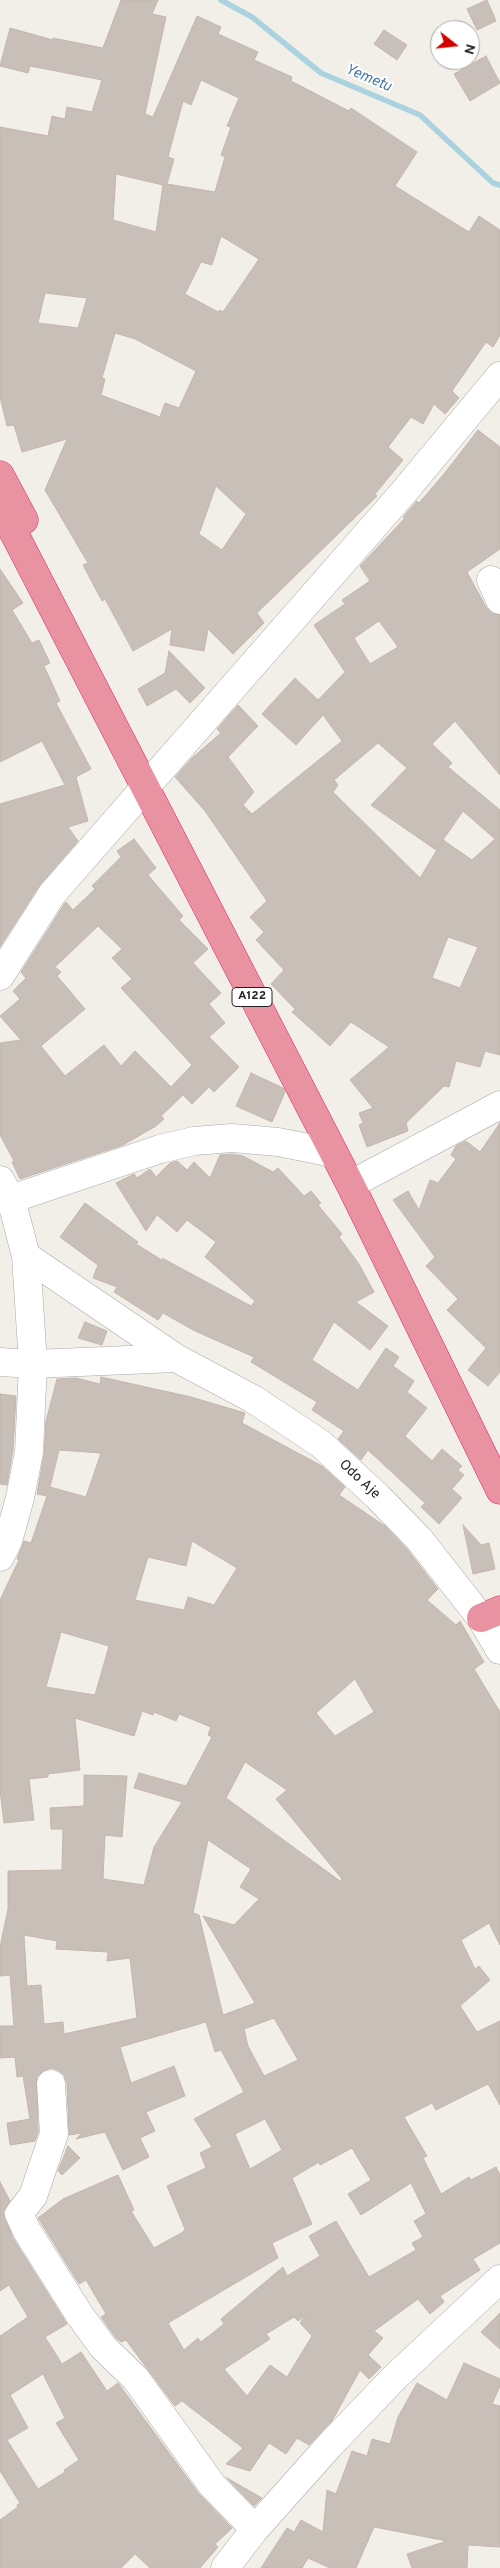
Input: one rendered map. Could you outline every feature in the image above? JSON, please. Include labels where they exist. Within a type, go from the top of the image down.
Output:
[{"type":"highway","name":"A122","points":[[0,475],[500,1490]]},
{"type":"highway","name":"A122","points":[[0,506],[363,1178],[500,1449]]},
{"type":"street","points":[[0,976],[52,894],[104,832],[151,783],[403,493],[500,376]]},
{"type":"street","points":[[363,1178],[500,1105]]},
{"type":"street","points":[[0,1557],[8,1541],[20,1498],[29,1452],[33,1364],[26,1256],[5,1190],[194,1141],[232,1138],[278,1142],[333,1153]]},
{"type":"street","name":"Odo Aje","points":[[26,1256],[176,1358],[253,1399],[321,1444],[378,1497],[491,1614],[500,1650]]},
{"type":"street","points":[[0,1362],[33,1364],[176,1358]]},
{"type":"street","points":[[51,2084],[54,2134],[33,2196],[19,2214],[79,2314],[103,2347],[136,2379],[212,2485],[255,2529]]},
{"type":"street","points":[[225,2568],[255,2529],[394,2378],[500,2279]]},
{"type":"building","points":[[121,0],[158,0],[152,14],[166,17],[145,114],[153,117],[197,16],[221,27],[218,34],[258,52],[254,60],[292,77],[291,81],[349,111],[351,108],[417,152],[395,186],[469,232],[479,216],[500,230],[500,335],[493,347],[486,342],[452,391],[459,398],[445,414],[434,404],[423,424],[411,417],[388,447],[403,460],[375,494],[377,496],[257,613],[264,623],[233,654],[208,629],[204,651],[170,645],[172,629],[133,651],[105,599],[102,601],[83,565],[88,563],[45,490],[67,439],[22,452],[14,425],[7,426],[0,397],[0,127],[48,136],[52,116],[65,119],[67,107],[92,112],[102,80],[30,66],[28,73],[0,66],[10,28],[53,40],[53,38],[103,48]],"holes":[[[201,80],[239,98],[227,126],[231,127],[221,155],[225,157],[215,192],[167,184],[174,159],[168,157],[183,101],[191,105]],[[116,174],[163,185],[156,232],[113,220]],[[221,236],[259,259],[223,312],[220,310],[218,312],[185,294],[201,262],[212,265]],[[45,293],[87,298],[78,328],[38,323]],[[115,333],[135,339],[196,371],[179,408],[165,403],[160,417],[101,395],[105,379],[102,378]],[[216,486],[246,514],[222,550],[199,534]]]},
{"type":"building","points":[[487,0],[496,21],[480,29],[480,20],[472,20],[467,9]]},
{"type":"building","points":[[384,30],[407,45],[397,60],[374,44]]},
{"type":"building","points":[[486,56],[500,83],[470,101],[454,74],[461,70],[480,70],[480,59]]},
{"type":"building","points":[[478,430],[500,447],[500,549],[467,572],[486,607],[491,613],[500,615],[500,775],[455,721],[432,744],[452,763],[448,767],[500,810],[500,1055],[485,1051],[480,1067],[456,1061],[449,1087],[444,1086],[406,1123],[408,1131],[367,1147],[359,1125],[363,1123],[359,1113],[373,1108],[350,1080],[389,1047],[351,1022],[330,1046],[292,1012],[295,1009],[271,984],[284,970],[256,940],[264,932],[250,917],[267,901],[205,811],[175,777],[192,758],[221,733],[217,729],[238,705],[258,726],[228,757],[254,792],[243,805],[252,814],[342,741],[323,715],[296,745],[262,714],[295,678],[318,700],[345,672],[314,625],[345,604],[342,600],[370,581],[360,566],[405,518],[403,517],[417,501],[419,503]],"holes":[[[379,621],[398,647],[370,664],[354,638]],[[378,743],[407,768],[371,805],[436,850],[463,811],[495,839],[472,860],[443,840],[420,878],[333,792],[338,785],[334,780]],[[448,937],[478,947],[460,988],[432,978]]]},
{"type":"building","points":[[0,569],[23,603],[12,610],[32,643],[39,640],[50,663],[44,666],[60,701],[56,703],[91,769],[76,777],[88,821],[68,827],[78,841],[39,886],[0,947],[0,804],[65,785],[42,741],[0,762]]},
{"type":"building","points":[[169,651],[205,688],[190,703],[176,689],[147,706],[138,689],[165,673]]},
{"type":"building","points":[[134,839],[156,868],[148,875],[183,916],[179,920],[208,949],[193,963],[221,993],[209,1004],[225,1023],[209,1037],[239,1067],[214,1092],[209,1087],[192,1104],[183,1095],[161,1116],[164,1119],[156,1126],[123,1145],[20,1179],[12,1162],[14,1161],[0,1135],[0,1043],[21,1040],[0,1016],[20,999],[13,991],[26,978],[21,972],[65,903],[73,910],[95,889],[92,886],[121,857],[117,851]],"holes":[[[98,926],[122,949],[112,958],[132,979],[121,988],[192,1065],[171,1087],[135,1051],[121,1066],[104,1045],[65,1076],[41,1046],[85,1009],[57,976],[61,972],[55,967]]]},
{"type":"building","points":[[251,1073],[283,1088],[285,1092],[272,1122],[236,1106]]},
{"type":"building","points":[[500,1123],[500,1372],[488,1386],[468,1370],[486,1348],[447,1310],[458,1299],[426,1266],[435,1257],[393,1200],[408,1191],[419,1210],[430,1180],[438,1183],[456,1159],[451,1155],[456,1146],[466,1141],[480,1152]]},
{"type":"building","points":[[232,1154],[243,1156],[273,1172],[278,1168],[304,1196],[311,1191],[321,1203],[318,1205],[342,1234],[339,1237],[359,1264],[374,1292],[356,1302],[388,1326],[370,1350],[334,1322],[312,1360],[358,1390],[386,1348],[399,1357],[393,1366],[414,1381],[407,1392],[427,1408],[405,1436],[432,1461],[442,1449],[462,1466],[458,1470],[464,1475],[452,1489],[462,1498],[439,1524],[421,1507],[425,1503],[368,1450],[361,1460],[338,1439],[344,1431],[312,1410],[317,1402],[251,1362],[254,1357],[195,1331],[163,1313],[158,1320],[114,1292],[117,1287],[93,1278],[98,1265],[60,1237],[85,1203],[138,1242],[136,1244],[165,1262],[162,1258],[251,1306],[255,1301],[205,1257],[216,1242],[187,1220],[177,1232],[157,1215],[146,1231],[116,1183],[134,1174],[137,1178],[150,1169],[156,1177],[170,1163],[177,1161],[187,1170],[194,1162],[210,1178],[220,1155]]},
{"type":"building","points":[[85,1322],[107,1331],[102,1345],[78,1338]]},
{"type":"building","points":[[101,1377],[191,1397],[245,1413],[242,1423],[322,1466],[345,1487],[339,1495],[385,1526],[407,1549],[438,1589],[427,1600],[456,1625],[460,1621],[484,1662],[474,1669],[500,1712],[500,1945],[489,1923],[461,1940],[475,1969],[479,1966],[490,1980],[460,2006],[477,2032],[500,2021],[500,2105],[488,2084],[436,2110],[432,2103],[404,2117],[427,2156],[423,2158],[441,2194],[469,2177],[471,2180],[496,2167],[500,2175],[500,2243],[473,2259],[480,2270],[440,2296],[444,2302],[430,2314],[418,2299],[374,2331],[383,2338],[368,2355],[381,2367],[369,2379],[360,2370],[332,2421],[309,2445],[297,2438],[286,2454],[269,2443],[250,2471],[226,2464],[243,2448],[182,2401],[175,2406],[126,2340],[121,2342],[115,2337],[101,2317],[106,2314],[86,2280],[79,2284],[38,2218],[63,2199],[118,2175],[134,2210],[131,2211],[154,2248],[183,2232],[185,2229],[167,2186],[206,2168],[200,2153],[212,2147],[194,2119],[244,2092],[221,2050],[215,2052],[206,2022],[120,2047],[131,2083],[174,2066],[185,2096],[146,2112],[155,2131],[140,2138],[149,2157],[123,2170],[105,2132],[76,2139],[82,2133],[69,2135],[67,2083],[64,2075],[58,2070],[51,2068],[43,2071],[37,2077],[38,2132],[35,2141],[10,2145],[7,2123],[30,2119],[23,2076],[17,2077],[15,2057],[0,2058],[0,2026],[14,2026],[10,1975],[0,1976],[0,1947],[8,1909],[8,1871],[62,1870],[63,1829],[51,1829],[50,1808],[84,1806],[84,1775],[127,1776],[122,1837],[105,1835],[103,1879],[144,1885],[154,1847],[182,1802],[134,1788],[139,1773],[186,1786],[212,1737],[208,1735],[211,1727],[179,1714],[176,1721],[154,1712],[153,1715],[142,1711],[134,1736],[75,1718],[80,1770],[48,1774],[48,1777],[29,1779],[34,1820],[4,1823],[0,1790],[0,1600],[19,1560],[17,1559],[24,1541],[31,1543],[47,1496],[37,1494],[44,1455],[46,1421],[57,1379],[76,1378],[100,1384]],"holes":[[[59,1450],[101,1453],[86,1497],[50,1487]],[[192,1541],[237,1568],[214,1605],[188,1597],[184,1610],[135,1600],[148,1557],[186,1566]],[[61,1632],[109,1646],[95,1695],[46,1687]],[[355,1679],[374,1712],[335,1736],[316,1713]],[[245,1762],[287,1790],[276,1799],[342,1879],[340,1881],[226,1798]],[[208,1840],[251,1869],[240,1887],[259,1899],[234,1925],[203,1916],[255,2003],[223,2015],[199,1915],[193,1913]],[[24,1935],[57,1941],[56,1949],[108,1952],[107,1961],[130,1958],[137,2018],[64,2034],[63,2022],[44,2024],[41,1985],[27,1986]],[[274,2018],[298,2060],[264,2076],[248,2046],[244,2029]],[[265,2119],[282,2150],[250,2169],[235,2134]],[[352,2148],[371,2180],[348,2194],[361,2215],[411,2183],[426,2214],[414,2221],[423,2237],[412,2243],[416,2250],[369,2277],[336,2221],[309,2236],[320,2256],[287,2276],[283,2267],[221,2319],[224,2324],[201,2342],[198,2338],[184,2350],[168,2323],[278,2258],[272,2243],[312,2224],[292,2178],[319,2162],[320,2165]],[[305,2316],[300,2323],[312,2336],[287,2377],[270,2365],[247,2396],[224,2369],[270,2339],[266,2334],[294,2317],[298,2321]]]},
{"type":"building","points":[[0,1394],[16,1396],[13,1450],[7,1485],[0,1484]]},
{"type":"building","points":[[463,1525],[481,1545],[489,1543],[495,1569],[473,1574]]},
{"type":"building","points":[[68,2146],[80,2158],[62,2175],[58,2171]]},
{"type":"building","points":[[0,2182],[10,2201],[3,2213],[13,2238],[67,2324],[45,2337],[62,2364],[81,2352],[107,2391],[118,2383],[199,2494],[232,2528],[215,2544],[218,2547],[200,2568],[150,2568],[135,2554],[121,2568],[0,2568],[0,2520],[18,2507],[17,2505],[20,2503],[0,2471],[0,2336],[28,2317],[9,2285],[0,2291]],"holes":[[[43,2374],[65,2418],[56,2423],[79,2460],[64,2470],[65,2472],[38,2489],[7,2440],[28,2428],[10,2395]]]},
{"type":"building","points":[[500,2313],[500,2349],[481,2332]]},
{"type":"building","points":[[464,2363],[500,2379],[500,2386],[492,2404],[500,2406],[500,2547],[468,2545],[467,2568],[412,2568],[407,2554],[447,2541],[374,2527],[356,2568],[330,2568],[308,2558],[302,2568],[261,2568],[287,2528],[294,2532],[301,2520],[323,2532],[327,2490],[336,2494],[352,2451],[367,2456],[372,2439],[390,2444],[398,2417],[417,2383],[447,2400]]},
{"type":"building","points":[[227,2478],[262,2498],[254,2506]]},
{"type":"waterway","name":"Yemetu","points":[[221,0],[252,17],[321,73],[420,115],[493,183],[500,185]]}]
